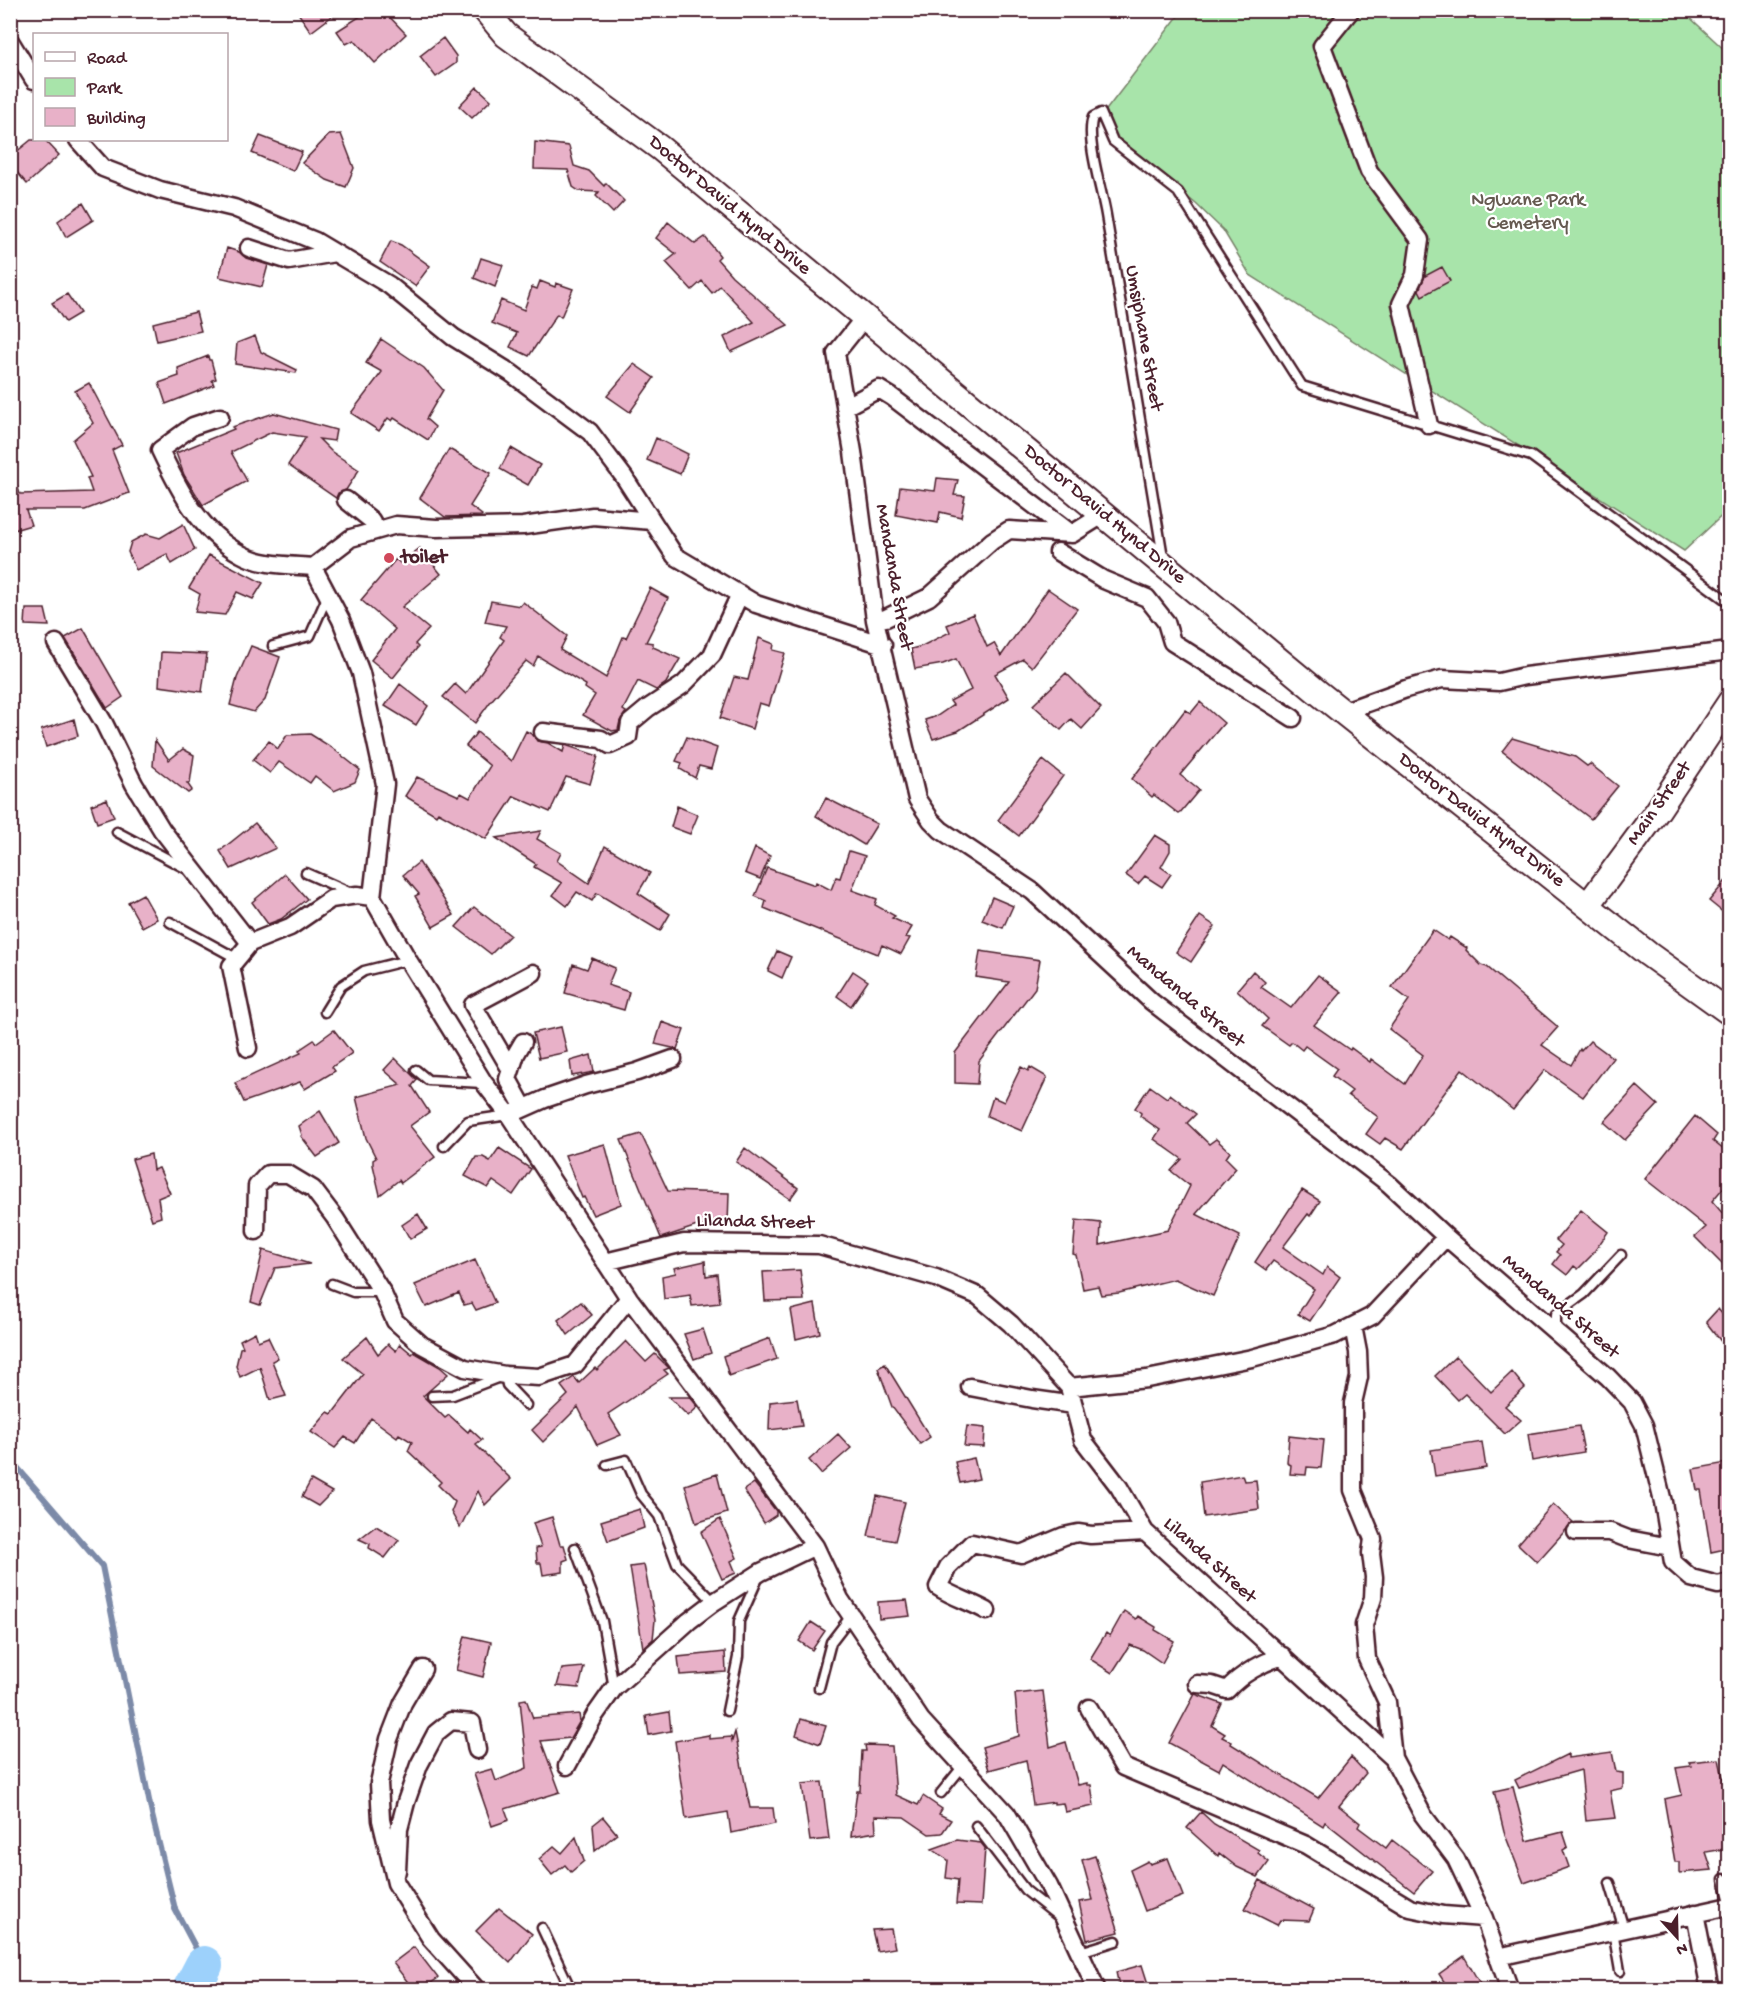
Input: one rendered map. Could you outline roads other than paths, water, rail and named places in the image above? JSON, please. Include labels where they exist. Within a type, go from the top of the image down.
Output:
[{"type":"main road","name":"Doctor David Hynd Drive","points":[[485,10],[506,35],[660,148],[1342,712],[1648,954],[1730,1013]]},
{"type":"main road","name":"Main Street","points":[[1588,905],[1658,810],[1730,702]]},
{"type":"street","points":[[1352,10],[1322,46],[1369,171],[1420,240],[1415,275],[1401,303],[1429,425]]},
{"type":"street","points":[[10,41],[33,78]]},
{"type":"street","points":[[79,141],[103,168],[160,190],[234,208],[315,240],[389,285],[453,337],[510,373],[590,432],[624,477],[675,556],[756,604],[883,645]]},
{"type":"street","points":[[249,248],[290,261],[335,253]]},
{"type":"street","name":"Mandanda Street","points":[[864,318],[836,353],[875,620],[883,645],[917,799],[931,820],[941,830],[1032,891],[1152,1002],[1389,1184],[1446,1237],[1608,1377],[1632,1402],[1644,1425],[1663,1502],[1673,1562],[1691,1578],[1718,1585],[1730,1582]]},
{"type":"street","points":[[845,407],[879,389],[1072,534]]},
{"type":"street","points":[[220,417],[194,426],[160,450],[192,511],[217,538],[242,555],[273,564],[313,567],[351,538],[396,525],[436,528],[523,526],[593,516],[652,521]]},
{"type":"street","points":[[346,500],[371,520],[377,530]]},
{"type":"street","points":[[875,620],[886,618],[930,597],[992,541],[1009,530],[1072,534],[1104,514]]},
{"type":"street","points":[[1058,552],[1104,580],[1147,598],[1166,622],[1172,642],[1293,718]]},
{"type":"street","points":[[313,567],[342,620],[361,674],[385,784],[364,896],[408,960],[484,1083],[517,1112]]},
{"type":"street","points":[[543,732],[601,739],[610,745],[627,736],[630,723],[683,685],[712,655],[740,594]]},
{"type":"street","points":[[56,643],[104,723],[134,784],[162,830],[250,943]]},
{"type":"street","points":[[1342,712],[1406,688],[1442,679],[1499,682],[1525,676],[1730,651]]},
{"type":"street","points":[[248,1048],[231,966],[236,958],[250,943],[290,927],[330,899],[364,896]]},
{"type":"street","points":[[511,1070],[473,1005],[533,973]]},
{"type":"street","points":[[523,1042],[508,1079],[517,1112],[605,1262],[629,1298],[815,1546],[840,1599],[921,1720],[1006,1814],[1048,1886],[1097,1989]]},
{"type":"street","points":[[517,1112],[586,1084],[637,1072],[672,1059]]},
{"type":"street","points":[[256,1231],[257,1186],[268,1174],[288,1174],[313,1189],[335,1218],[382,1292],[395,1321],[422,1345],[465,1368],[505,1375],[539,1377],[575,1365],[629,1298]]},
{"type":"street","points":[[1069,1387],[1147,1379],[1252,1358],[1335,1335],[1372,1316],[1446,1237]]},
{"type":"street","name":"Lilanda Street","points":[[605,1262],[684,1243],[819,1245],[936,1278],[978,1296],[1011,1324],[1069,1387],[1083,1440],[1119,1487],[1145,1532],[1284,1656],[1393,1758],[1423,1815],[1456,1859],[1484,1918],[1510,1989]]},
{"type":"street","points":[[1353,1326],[1358,1352],[1359,1377],[1353,1403],[1353,1490],[1373,1539],[1371,1553],[1374,1577],[1373,1599],[1364,1625],[1367,1659],[1387,1702],[1393,1758]]},
{"type":"street","points":[[970,1387],[1074,1405]]},
{"type":"street","points":[[987,1611],[938,1587],[948,1567],[972,1543],[1021,1554],[1064,1536],[1078,1533],[1145,1532]]},
{"type":"street","points":[[1576,1532],[1610,1532],[1628,1539],[1670,1547]]},
{"type":"street","points":[[567,1766],[595,1715],[614,1688],[689,1621],[760,1572],[815,1546]]},
{"type":"street","points":[[1197,1684],[1212,1685],[1227,1690],[1235,1681],[1269,1660],[1284,1656]]},
{"type":"street","points":[[423,1669],[403,1703],[389,1739],[379,1783],[381,1820],[396,1883],[431,1939],[477,1989]]},
{"type":"street","points":[[1089,1708],[1123,1767],[1306,1845],[1410,1908],[1443,1915],[1484,1918]]},
{"type":"street","points":[[396,1883],[399,1829],[406,1802],[419,1765],[436,1733],[451,1721],[472,1724],[477,1750]]},
{"type":"street","points":[[1498,1957],[1730,1904]]},
{"type":"street","points":[[1695,1913],[1710,1989]]},
{"type":"lane","name":"Umsiphane Street","points":[[1164,565],[1104,203],[1091,141],[1090,125],[1093,117],[1101,112],[1113,141],[1178,192],[1302,386],[1429,425]]},
{"type":"lane","points":[[1429,425],[1531,456],[1730,603]]},
{"type":"lane","points":[[273,646],[310,636],[328,595]]},
{"type":"lane","points":[[117,832],[198,875]]},
{"type":"lane","points":[[306,873],[364,896]]},
{"type":"lane","points":[[170,922],[236,958]]},
{"type":"lane","points":[[325,1012],[341,986],[364,970],[408,960]]},
{"type":"lane","points":[[416,1070],[428,1080],[484,1083]]},
{"type":"lane","points":[[444,1146],[468,1121],[517,1112]]},
{"type":"lane","points":[[1556,1332],[1556,1314],[1584,1294],[1621,1255]]},
{"type":"lane","points":[[332,1284],[353,1292],[382,1292]]},
{"type":"lane","points":[[432,1396],[453,1395],[505,1375],[507,1385],[526,1405]]},
{"type":"lane","points":[[607,1465],[626,1460],[641,1494],[659,1516],[677,1564],[714,1602]]},
{"type":"lane","points":[[575,1548],[602,1621],[614,1688]]},
{"type":"lane","points":[[727,1711],[738,1657],[739,1621],[760,1572]]},
{"type":"lane","points":[[819,1688],[831,1642],[851,1615]]},
{"type":"lane","points":[[941,1793],[963,1766]]},
{"type":"lane","points":[[976,1826],[1025,1890],[1066,1923]]},
{"type":"lane","points":[[1724,1880],[1730,1904]]},
{"type":"lane","points":[[1610,1883],[1618,1930],[1620,1971]]},
{"type":"lane","points":[[542,1928],[571,1989]]},
{"type":"lane","points":[[1080,1952],[1116,1941]]},
{"type":"waterway","points":[[10,1459],[102,1566],[152,1815],[175,1909],[218,1990]]},
{"type":"waterway","points":[[191,1990],[204,1965]]},
{"type":"place","name":"toilet","points":[[389,558]]},
{"type":"park label","name":"Ngwane Park Cemetery","points":[[1528,212]]}]
